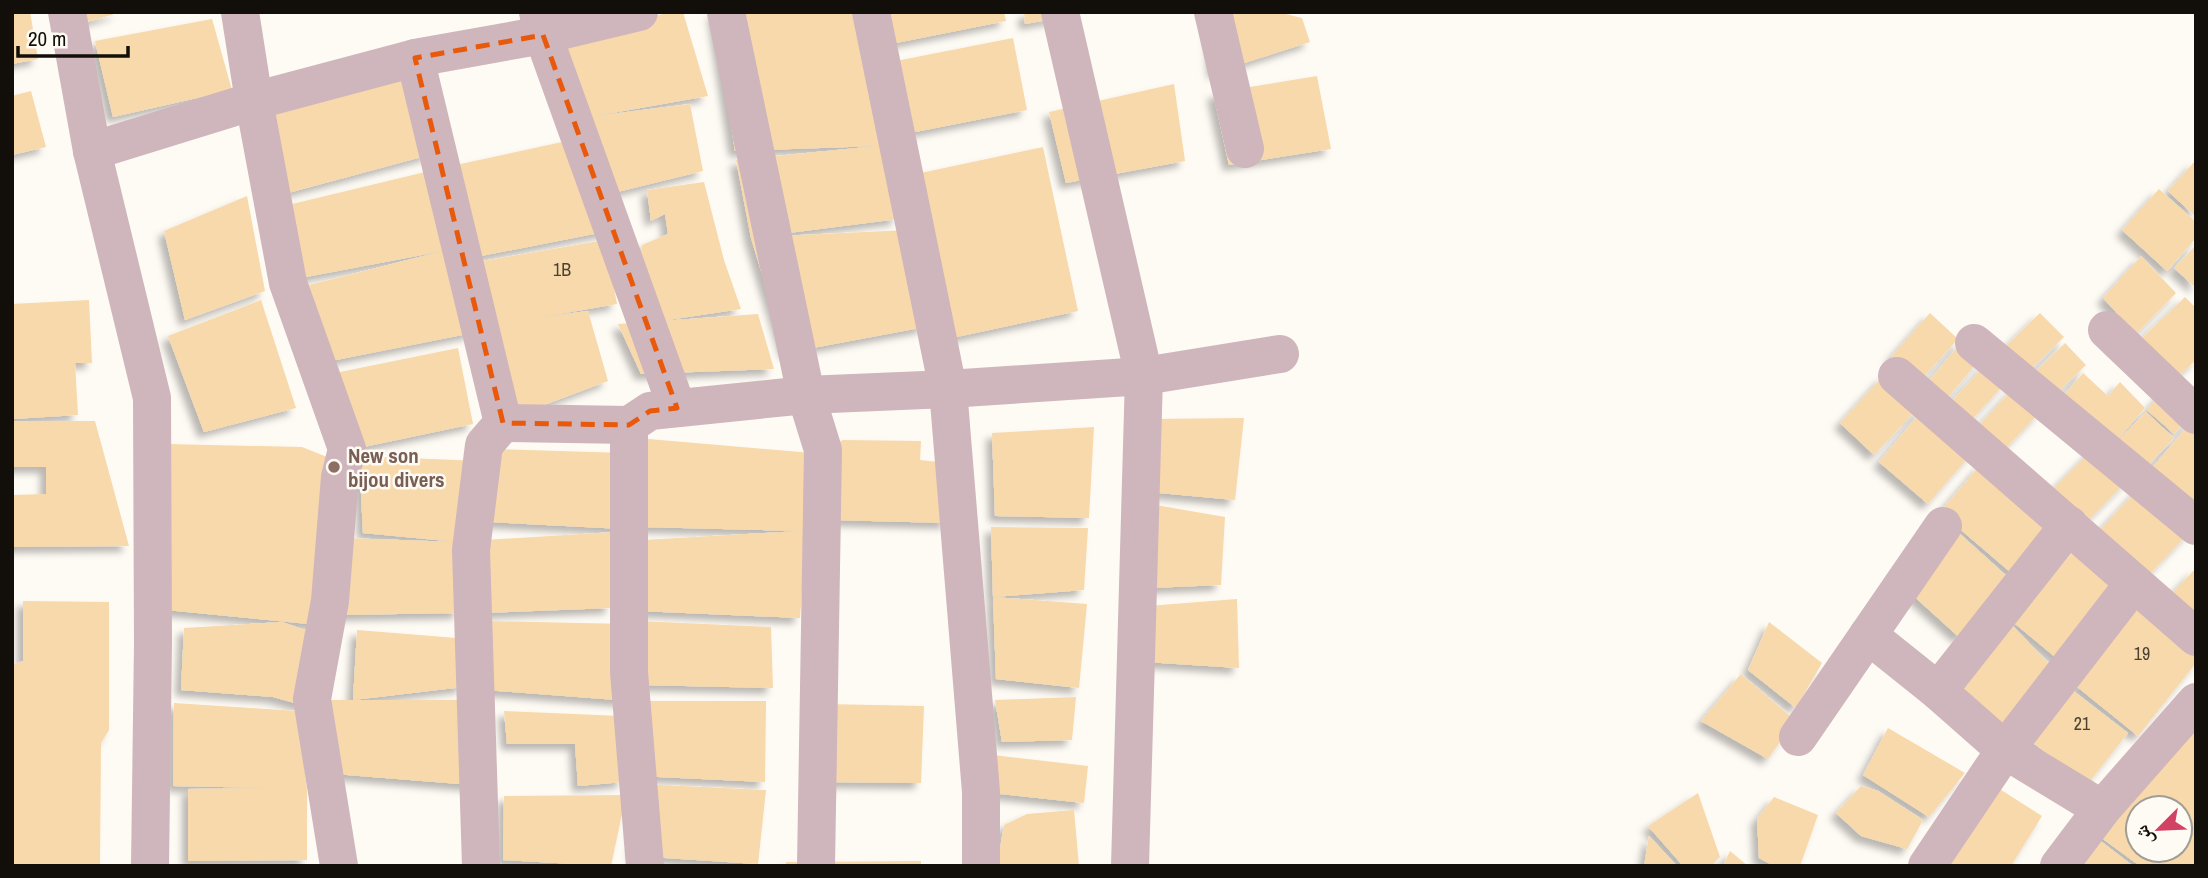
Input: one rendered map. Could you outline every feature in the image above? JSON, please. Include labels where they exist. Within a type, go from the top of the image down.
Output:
[{"type":"street","points":[[67,12],[92,151],[152,398],[150,866]]},
{"type":"street","points":[[240,12],[288,284],[346,449],[340,477],[330,601],[312,699],[339,866]]},
{"type":"street","points":[[92,151],[254,101],[541,24],[639,12]]},
{"type":"street","points":[[726,12],[806,395],[823,450],[816,866]]},
{"type":"street","points":[[872,12],[948,389],[981,792],[981,866]]},
{"type":"street","points":[[1059,12],[1144,376],[1130,866]]},
{"type":"street","points":[[1213,12],[1245,149]]},
{"type":"street","points":[[541,24],[677,408]]},
{"type":"street","points":[[415,58],[503,423]]},
{"type":"street","points":[[2107,330],[2196,415]]},
{"type":"street","points":[[1974,343],[2196,526]]},
{"type":"street","points":[[481,866],[471,550],[484,444],[503,423],[629,425],[650,411],[677,408],[806,395],[1144,376],[1280,354]]},
{"type":"street","points":[[1897,376],[2196,637]]},
{"type":"street","points":[[629,425],[629,671],[645,866]]},
{"type":"street","points":[[1938,691],[2070,525]]},
{"type":"street","points":[[1798,737],[1942,526]]},
{"type":"street","points":[[1927,866],[2005,750],[2134,583]]},
{"type":"street","points":[[1868,635],[1938,691],[2005,750],[2102,808]]},
{"type":"street","points":[[2059,866],[2102,808],[2196,702]]},
{"type":"highlighted area","points":[[543,35],[677,408],[650,411],[629,425],[503,423],[415,58]]},
{"type":"building","points":[[12,12],[30,12],[38,59],[12,64]]},
{"type":"building","points":[[80,12],[118,12],[118,13],[83,23]]},
{"type":"building","points":[[670,12],[683,12],[708,96],[595,116],[690,104],[703,171],[609,194],[561,43]]},
{"type":"building","points":[[713,12],[863,12],[898,219],[757,237],[908,230],[925,327],[786,353],[751,238],[736,160],[877,146],[735,151]]},
{"type":"building","points":[[885,12],[1004,12],[1006,21],[891,44]]},
{"type":"building","points":[[1024,12],[1080,12],[1080,14],[1025,24]]},
{"type":"building","points":[[1210,12],[1278,12],[1302,18],[1310,42],[1213,73]]},
{"type":"building","points":[[212,19],[232,90],[113,117],[95,41]]},
{"type":"building","points":[[1013,38],[1027,110],[910,133],[896,61]]},
{"type":"building","points":[[411,69],[429,155],[288,193],[264,112]]},
{"type":"building","points":[[1317,76],[1331,149],[1229,165],[1213,93]]},
{"type":"building","points":[[1174,84],[1185,161],[1066,183],[1049,112]]},
{"type":"building","points":[[31,91],[46,147],[12,155],[12,96]]},
{"type":"building","points":[[576,139],[609,231],[481,256],[472,333],[331,361],[309,285],[443,251],[306,277],[288,205]]},
{"type":"building","points":[[1043,147],[1078,311],[952,338],[916,174]]},
{"type":"building","points":[[2196,160],[2196,217],[2168,191]]},
{"type":"building","points":[[704,182],[724,260],[741,309],[661,321],[758,314],[774,369],[641,374],[618,324],[656,322],[639,280],[642,245],[668,234],[665,214],[651,221],[647,190]]},
{"type":"building","points":[[2159,189],[2196,222],[2196,238],[2167,271],[2122,230]]},
{"type":"building","points":[[247,196],[265,291],[185,320],[164,231]]},
{"type":"building","points":[[605,240],[617,304],[542,317],[588,311],[608,381],[512,417],[465,264]]},
{"type":"building","points":[[2196,245],[2196,288],[2174,268]]},
{"type":"building","points":[[2141,256],[2176,293],[2136,334],[2103,298]]},
{"type":"building","points":[[2185,297],[2196,308],[2196,360],[2175,379],[2139,341]]},
{"type":"building","points":[[89,300],[92,363],[75,363],[78,415],[12,419],[12,304]]},
{"type":"building","points":[[261,300],[296,408],[204,432],[168,336]]},
{"type":"building","points":[[1930,313],[1958,339],[1919,382],[1891,357]]},
{"type":"building","points":[[2040,313],[2064,337],[2029,371],[2005,347]]},
{"type":"building","points":[[1961,343],[1980,359],[1946,400],[1926,384]]},
{"type":"building","points":[[2065,343],[2086,365],[2054,396],[2033,374]]},
{"type":"building","points":[[458,348],[473,424],[354,449],[335,373]]},
{"type":"building","points":[[1987,363],[2006,382],[1970,422],[1950,403]]},
{"type":"building","points":[[2083,373],[2108,396],[2120,382],[2145,408],[2108,451],[2056,404]]},
{"type":"building","points":[[1884,375],[1919,407],[1874,455],[1840,423]]},
{"type":"building","points":[[2015,387],[2041,411],[2005,449],[1979,425]]},
{"type":"building","points":[[2164,390],[2191,415],[2174,434],[2147,410]]},
{"type":"building","points":[[1923,409],[1973,452],[1928,504],[1879,462]]},
{"type":"building","points":[[2146,412],[2174,438],[2140,474],[2112,447]]},
{"type":"building","points":[[1244,418],[1235,500],[1159,493],[1151,419]]},
{"type":"building","points":[[12,421],[95,421],[129,546],[12,547],[12,495],[46,494],[46,467],[12,467]]},
{"type":"building","points":[[2191,422],[2196,426],[2196,507],[2147,474]]},
{"type":"building","points":[[1094,427],[1089,518],[995,516],[992,433]]},
{"type":"building","points":[[637,438],[812,453],[800,618],[639,611],[643,540],[801,531],[641,527]]},
{"type":"building","points":[[843,440],[921,441],[920,460],[938,462],[948,523],[831,520],[823,450]]},
{"type":"building","points":[[167,444],[302,447],[342,463],[319,625],[166,610]]},
{"type":"building","points":[[2095,447],[2128,480],[2087,522],[2053,489]]},
{"type":"building","points":[[492,449],[625,453],[623,529],[489,522]]},
{"type":"building","points":[[359,456],[480,461],[459,613],[338,615],[341,538],[458,542],[363,533]]},
{"type":"building","points":[[1981,464],[2057,529],[2016,577],[1940,512]]},
{"type":"building","points":[[2141,486],[2190,532],[2143,581],[2095,535]]},
{"type":"building","points":[[1150,504],[1225,517],[1221,585],[1150,588]]},
{"type":"building","points":[[991,527],[1088,528],[1084,590],[993,597]]},
{"type":"building","points":[[615,532],[611,608],[483,613],[485,540]]},
{"type":"building","points":[[1959,533],[2011,580],[1960,638],[1908,591]]},
{"type":"building","points":[[2078,546],[2126,587],[2061,662],[2013,622]]},
{"type":"building","points":[[2196,568],[2196,631],[2164,602]]},
{"type":"building","points":[[993,597],[1087,604],[1079,688],[996,679]]},
{"type":"building","points":[[1237,599],[1239,668],[1145,662],[1148,606]]},
{"type":"building","points":[[23,601],[109,602],[109,730],[101,743],[100,866],[12,866],[12,665],[23,661]]},
{"type":"building","points":[[2141,604],[2196,647],[2196,663],[2138,736],[2076,686]]},
{"type":"building","points":[[487,621],[627,624],[630,701],[484,690]]},
{"type":"building","points":[[639,621],[771,627],[773,688],[640,685]]},
{"type":"building","points":[[282,622],[330,639],[309,707],[273,697],[181,690],[184,628]]},
{"type":"building","points":[[1769,622],[1822,663],[1796,708],[1748,670]]},
{"type":"building","points":[[2010,623],[2054,669],[2004,741],[1947,690]]},
{"type":"building","points":[[357,630],[469,639],[463,687],[353,700]]},
{"type":"building","points":[[1741,674],[1795,720],[1768,759],[1701,721]]},
{"type":"building","points":[[2072,690],[2128,733],[2087,785],[2032,742]]},
{"type":"building","points":[[1076,697],[1072,740],[1002,742],[995,700]]},
{"type":"building","points":[[323,700],[489,700],[485,786],[322,773]]},
{"type":"building","points":[[639,701],[766,701],[765,782],[637,776]]},
{"type":"building","points":[[174,703],[297,711],[307,789],[307,860],[188,861],[188,789],[272,788],[173,786]]},
{"type":"building","points":[[824,704],[924,706],[921,783],[825,782]]},
{"type":"building","points":[[504,711],[621,716],[623,782],[578,786],[575,744],[507,744]]},
{"type":"building","points":[[1888,728],[1965,773],[1929,817],[1863,775]]},
{"type":"building","points":[[2196,729],[2196,866],[2137,864],[2194,864],[2194,794],[2130,794]]},
{"type":"building","points":[[993,755],[1088,766],[1084,803],[981,792]]},
{"type":"building","points":[[1987,781],[2042,816],[2011,866],[1933,866]]},
{"type":"building","points":[[638,784],[766,790],[758,864],[634,856]]},
{"type":"building","points":[[1861,786],[1878,791],[1923,820],[1907,849],[1861,836],[1836,813]]},
{"type":"building","points":[[1698,793],[1720,857],[1711,866],[1683,866],[1648,826]]},
{"type":"building","points":[[626,795],[611,866],[503,860],[504,796]]},
{"type":"building","points":[[1774,797],[1818,815],[1800,866],[1774,866],[1759,858],[1757,819]]},
{"type":"building","points":[[2124,800],[2124,854],[2092,831]]},
{"type":"building","points":[[1074,810],[1079,866],[997,866],[1004,825],[1027,814]]},
{"type":"building","points":[[2093,835],[2124,859],[2124,864],[2133,866],[2068,866]]},
{"type":"building","points":[[1649,836],[1677,866],[1644,866]]},
{"type":"building","points":[[1730,851],[1748,866],[1723,866]]},
{"type":"building","points":[[921,861],[921,866],[786,866],[786,862]]},
{"type":"place","name":"New son bijou divers","points":[[334,467]]}]
